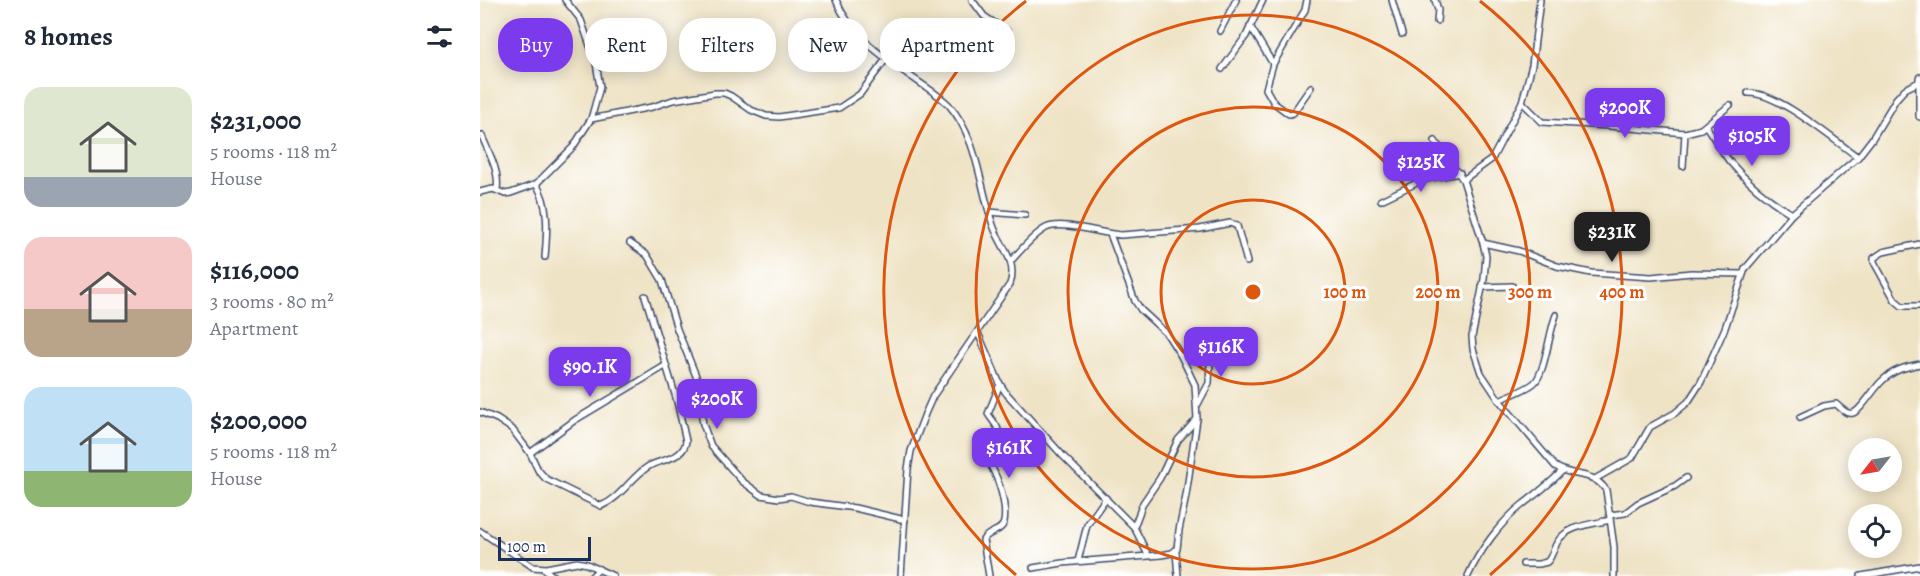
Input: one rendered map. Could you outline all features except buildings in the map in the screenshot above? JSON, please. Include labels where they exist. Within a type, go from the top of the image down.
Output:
[{"type":"street","points":[[480,192],[497,189],[505,194],[536,184],[573,147],[591,119],[600,87],[596,63],[581,21],[565,0]]},
{"type":"street","points":[[836,0],[855,32],[880,54]]},
{"type":"street","points":[[972,0],[987,18]]},
{"type":"street","points":[[1220,31],[1236,0]]},
{"type":"street","points":[[1222,69],[1246,36],[1263,0]]},
{"type":"street","points":[[1307,0],[1305,10],[1273,64],[1266,84],[1267,93],[1274,103],[1289,114],[1293,113],[1311,87]]},
{"type":"street","points":[[1392,0],[1402,34]]},
{"type":"street","points":[[1435,0],[1438,10],[1437,21]]},
{"type":"street","points":[[1463,180],[1492,159],[1522,102],[1532,65],[1540,0]]},
{"type":"street","points":[[1250,26],[1273,64]]},
{"type":"street","points":[[591,119],[715,93],[731,96],[751,110],[766,116],[779,117],[839,108],[860,94],[880,67]]},
{"type":"street","points":[[901,576],[911,451],[933,396],[978,333],[1010,284],[1012,277],[1011,261],[994,228],[973,146],[956,115],[938,95],[905,72]]},
{"type":"street","points":[[1919,80],[1920,116]]},
{"type":"street","points":[[1595,479],[1632,458],[1650,428],[1688,402],[1696,391],[1733,309],[1742,274],[1792,214],[1857,158],[1872,139],[1896,99],[1905,89],[1919,80]]},
{"type":"street","points":[[1748,93],[1765,96],[1780,103],[1857,158]]},
{"type":"street","points":[[1522,102],[1542,122],[1685,133],[1706,126],[1730,105]]},
{"type":"street","points":[[1706,126],[1725,155],[1739,171],[1771,200],[1792,214]]},
{"type":"street","points":[[1683,166],[1685,133]]},
{"type":"street","points":[[482,136],[494,166],[497,189]]},
{"type":"street","points":[[1435,141],[1460,173],[1486,256],[1473,329],[1473,349],[1481,373],[1499,400],[1546,458],[1562,471],[1584,474],[1595,479],[1606,490],[1614,547],[1614,576]]},
{"type":"street","points":[[1381,200],[1425,179],[1460,173]]},
{"type":"street","points":[[536,184],[541,191],[546,215],[545,257]]},
{"type":"street","points":[[989,212],[1025,215]]},
{"type":"street","points":[[1011,261],[1041,231],[1056,225],[1110,234],[1200,229],[1234,224],[1237,226],[1247,262]]},
{"type":"street","points":[[1110,234],[1140,310],[1167,334],[1194,380],[1197,419],[1176,552],[1178,576]]},
{"type":"street","points":[[630,243],[647,255],[662,280],[677,329],[696,376],[703,424],[711,446],[742,481],[761,495],[779,498],[791,496],[810,502],[846,506],[905,520]]},
{"type":"street","points":[[1483,243],[1519,251],[1557,266],[1591,273],[1651,277],[1691,273],[1742,274]]},
{"type":"street","points":[[1920,244],[1883,252],[1874,258],[1874,262],[1895,300],[1902,306],[1920,306]]},
{"type":"street","points":[[1482,287],[1512,286]]},
{"type":"street","points":[[480,412],[506,424],[530,453],[538,470],[546,479],[556,486],[601,506],[608,504],[642,471],[678,454],[686,445],[677,401],[645,296]]},
{"type":"street","points":[[1499,400],[1522,390],[1537,380],[1556,315]]},
{"type":"street","points":[[978,333],[1000,384],[1017,408],[1134,527],[1148,555]]},
{"type":"street","points":[[1197,405],[1209,383],[1211,342]]},
{"type":"street","points":[[1800,417],[1824,406],[1836,404],[1847,413],[1852,413],[1858,410],[1881,382],[1892,373],[1920,364]]},
{"type":"street","points":[[530,453],[575,420],[665,366]]},
{"type":"street","points":[[989,576],[983,540],[985,535],[1004,524],[1004,519],[1002,494],[992,467],[983,454],[983,448],[985,444],[997,439],[999,435],[998,429],[988,414],[1000,384]]},
{"type":"street","points":[[1134,527],[1143,503],[1160,478],[1178,440],[1197,419]]},
{"type":"street","points":[[1468,576],[1488,542],[1520,506],[1562,471]]},
{"type":"street","points":[[1523,564],[1547,562],[1557,541],[1571,530],[1625,513],[1638,503],[1675,486],[1686,478]]},
{"type":"street","points":[[1078,561],[1087,525],[1106,498]]},
{"type":"street","points":[[480,531],[533,567],[577,562],[613,576]]},
{"type":"street","points":[[1033,568],[1078,561],[1176,552]]},
{"type":"street","points":[[1861,576],[1920,566]]},
{"type":"street","points":[[543,567],[553,576]]},
{"type":"street","points":[[592,576],[599,569]]}]
